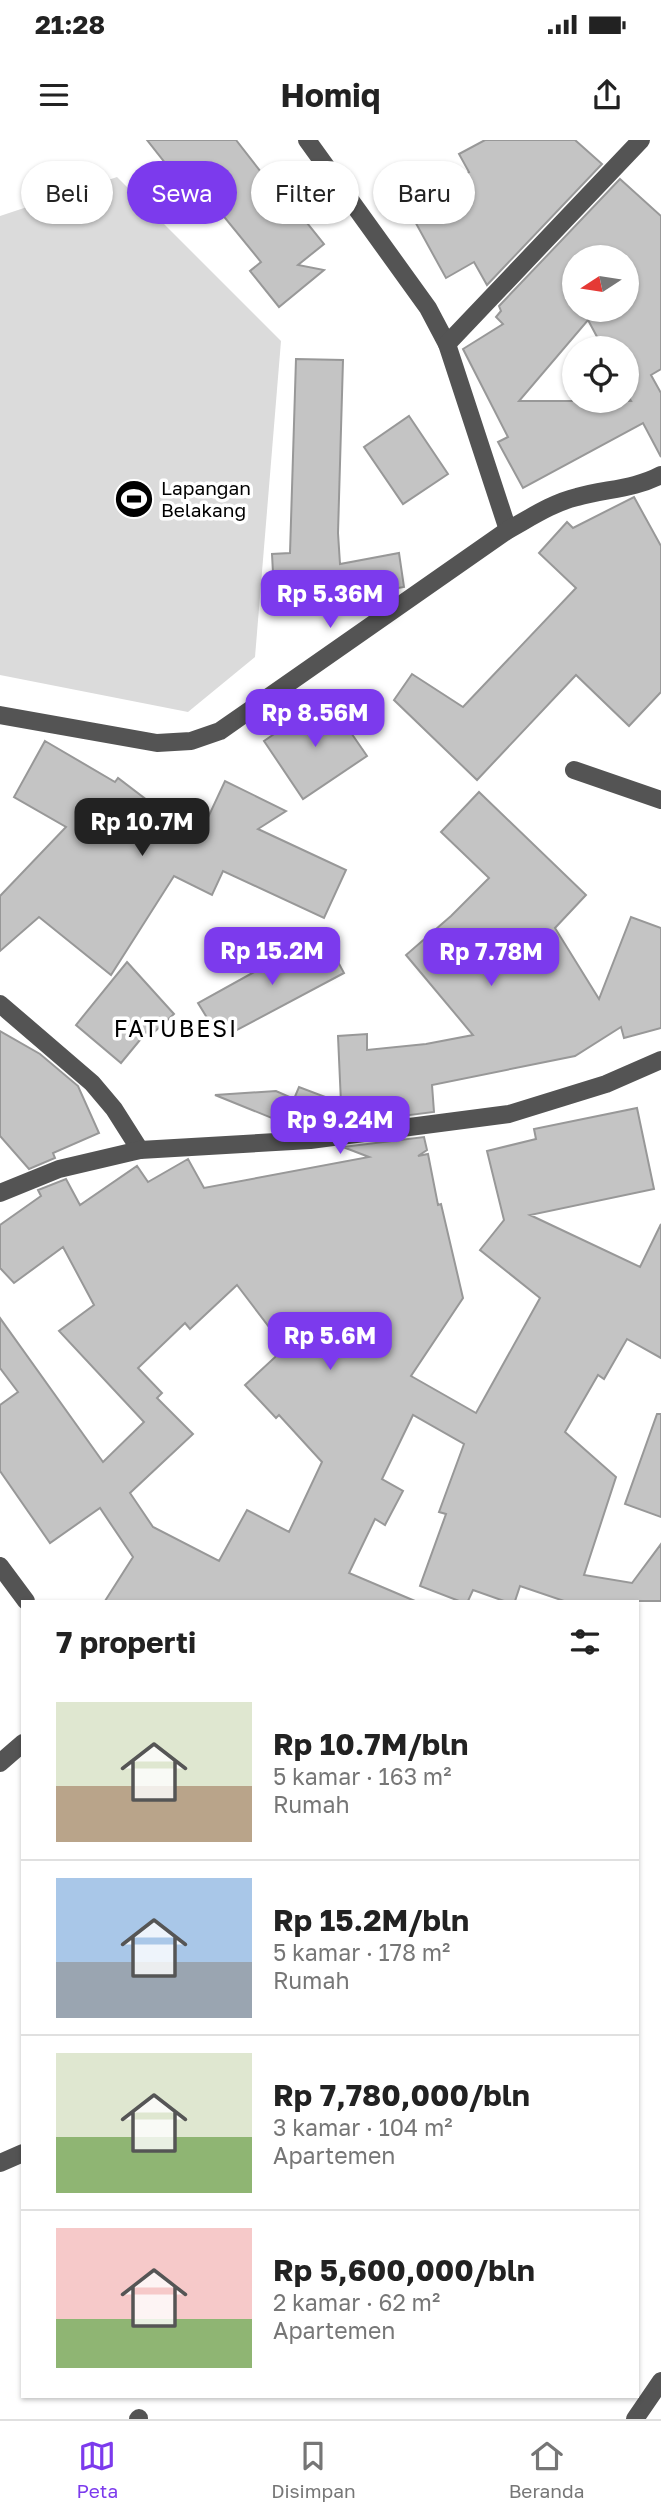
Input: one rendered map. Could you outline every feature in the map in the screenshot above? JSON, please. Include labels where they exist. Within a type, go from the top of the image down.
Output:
[{"type":"street","points":[[307,140],[428,308],[447,344],[508,530]]},
{"type":"street","points":[[447,344],[641,140]]},
{"type":"street","points":[[0,715],[157,743],[191,741],[220,731],[508,530],[552,505],[576,497],[644,484],[661,475]]},
{"type":"street","points":[[644,484],[661,493]]},
{"type":"street","points":[[574,770],[661,800]]},
{"type":"street","points":[[0,1004],[92,1083],[114,1109],[141,1150]]},
{"type":"street","points":[[0,1193],[59,1169],[141,1150],[310,1140],[509,1114],[606,1084],[661,1060]]},
{"type":"street","points":[[0,1566],[25,1600]]},
{"type":"street","points":[[0,1763],[21,1745]]},
{"type":"street","points":[[0,2163],[21,2154]]},
{"type":"street","points":[[635,2419],[661,2381]]},
{"type":"shaded area","name":"Lapangan Belakang","points":[[117,177],[127,187],[127,224],[164,224],[281,341],[255,657],[188,712],[0,675],[0,216],[21,209],[21,224],[113,224],[113,178]]},
{"type":"building","points":[[147,140],[236,140],[252,161],[251,224],[308,224],[324,244],[298,265],[324,270],[279,307],[250,271],[261,262],[230,224],[237,224],[237,161],[164,161]]},
{"type":"building","points":[[485,140],[575,140],[602,164],[487,285],[474,262],[446,278],[416,224],[475,224],[475,161],[463,161],[459,154]]},
{"type":"building","points":[[620,179],[661,216],[661,369],[651,375],[661,393],[661,457],[643,423],[523,488],[498,442],[508,437],[463,349],[503,324],[496,317],[501,311],[499,306]],"holes":[[[562,245],[639,245],[639,322],[589,322],[597,336],[639,336],[639,413],[562,413],[562,401],[519,401],[562,351],[562,336],[574,336],[586,322],[562,322]]]},
{"type":"building","points":[[296,359],[343,360],[338,533],[340,564],[399,553],[404,587],[342,598],[342,606],[275,611],[272,554],[290,553]]},
{"type":"building","points":[[409,416],[448,474],[403,504],[364,447]]},
{"type":"building","points":[[634,497],[661,546],[661,692],[629,726],[576,675],[477,780],[394,700],[412,674],[463,707],[576,588],[539,553],[567,522],[573,528]]},
{"type":"building","points":[[327,698],[367,756],[303,799],[264,741]]},
{"type":"building","points":[[45,741],[115,782],[118,778],[198,839],[225,781],[286,811],[258,829],[346,870],[324,918],[223,871],[212,895],[174,876],[111,975],[39,917],[0,951],[0,896],[66,827],[14,797]]},
{"type":"building","points":[[479,792],[586,895],[555,928],[599,999],[631,917],[661,928],[661,1028],[624,1038],[621,1027],[575,1056],[432,1085],[434,1112],[299,1129],[215,1095],[276,1091],[294,1099],[299,1087],[341,1103],[338,1036],[367,1034],[367,1050],[426,1044],[473,1035],[406,955],[489,878],[441,832]]},
{"type":"building","points":[[323,934],[344,973],[220,1039],[198,1003]]},
{"type":"building","points":[[127,962],[174,1014],[153,1033],[149,1029],[121,1063],[76,1025]]},
{"type":"building","points":[[0,1031],[40,1054],[78,1086],[99,1133],[53,1153],[55,1158],[29,1169],[0,1136]]},
{"type":"building","points":[[637,1108],[654,1189],[530,1215],[640,1267],[661,1224],[661,1358],[627,1339],[604,1379],[598,1375],[565,1432],[616,1477],[584,1575],[632,1583],[661,1544],[661,1601],[561,1600],[520,1586],[515,1600],[501,1600],[473,1590],[468,1600],[456,1600],[420,1586],[446,1514],[439,1512],[464,1444],[413,1415],[382,1479],[403,1491],[385,1525],[375,1519],[349,1573],[413,1600],[106,1600],[133,1557],[100,1508],[50,1543],[0,1471],[0,1405],[18,1392],[0,1368],[0,1318],[103,1462],[144,1422],[59,1331],[94,1305],[63,1247],[14,1283],[0,1268],[0,1225],[41,1196],[38,1190],[66,1179],[80,1205],[137,1166],[148,1182],[188,1159],[204,1188],[369,1157],[343,1147],[424,1137],[427,1150],[418,1156],[428,1154],[438,1205],[441,1204],[463,1298],[411,1376],[476,1413],[540,1298],[480,1250],[504,1220],[487,1151],[536,1139],[534,1129]],"holes":[[[237,1285],[285,1348],[245,1385],[276,1418],[279,1415],[322,1462],[289,1532],[247,1510],[219,1561],[153,1527],[130,1493],[193,1434],[157,1398],[162,1393],[138,1368],[185,1323],[190,1329]]]},
{"type":"building","points":[[657,1414],[661,1414],[661,1517],[625,1504]]},
{"type":"place","name":"Lapangan Belakang","points":[[134,499]]},
{"type":"district","name":"FATUBESI","points":[[176,1029]]}]
